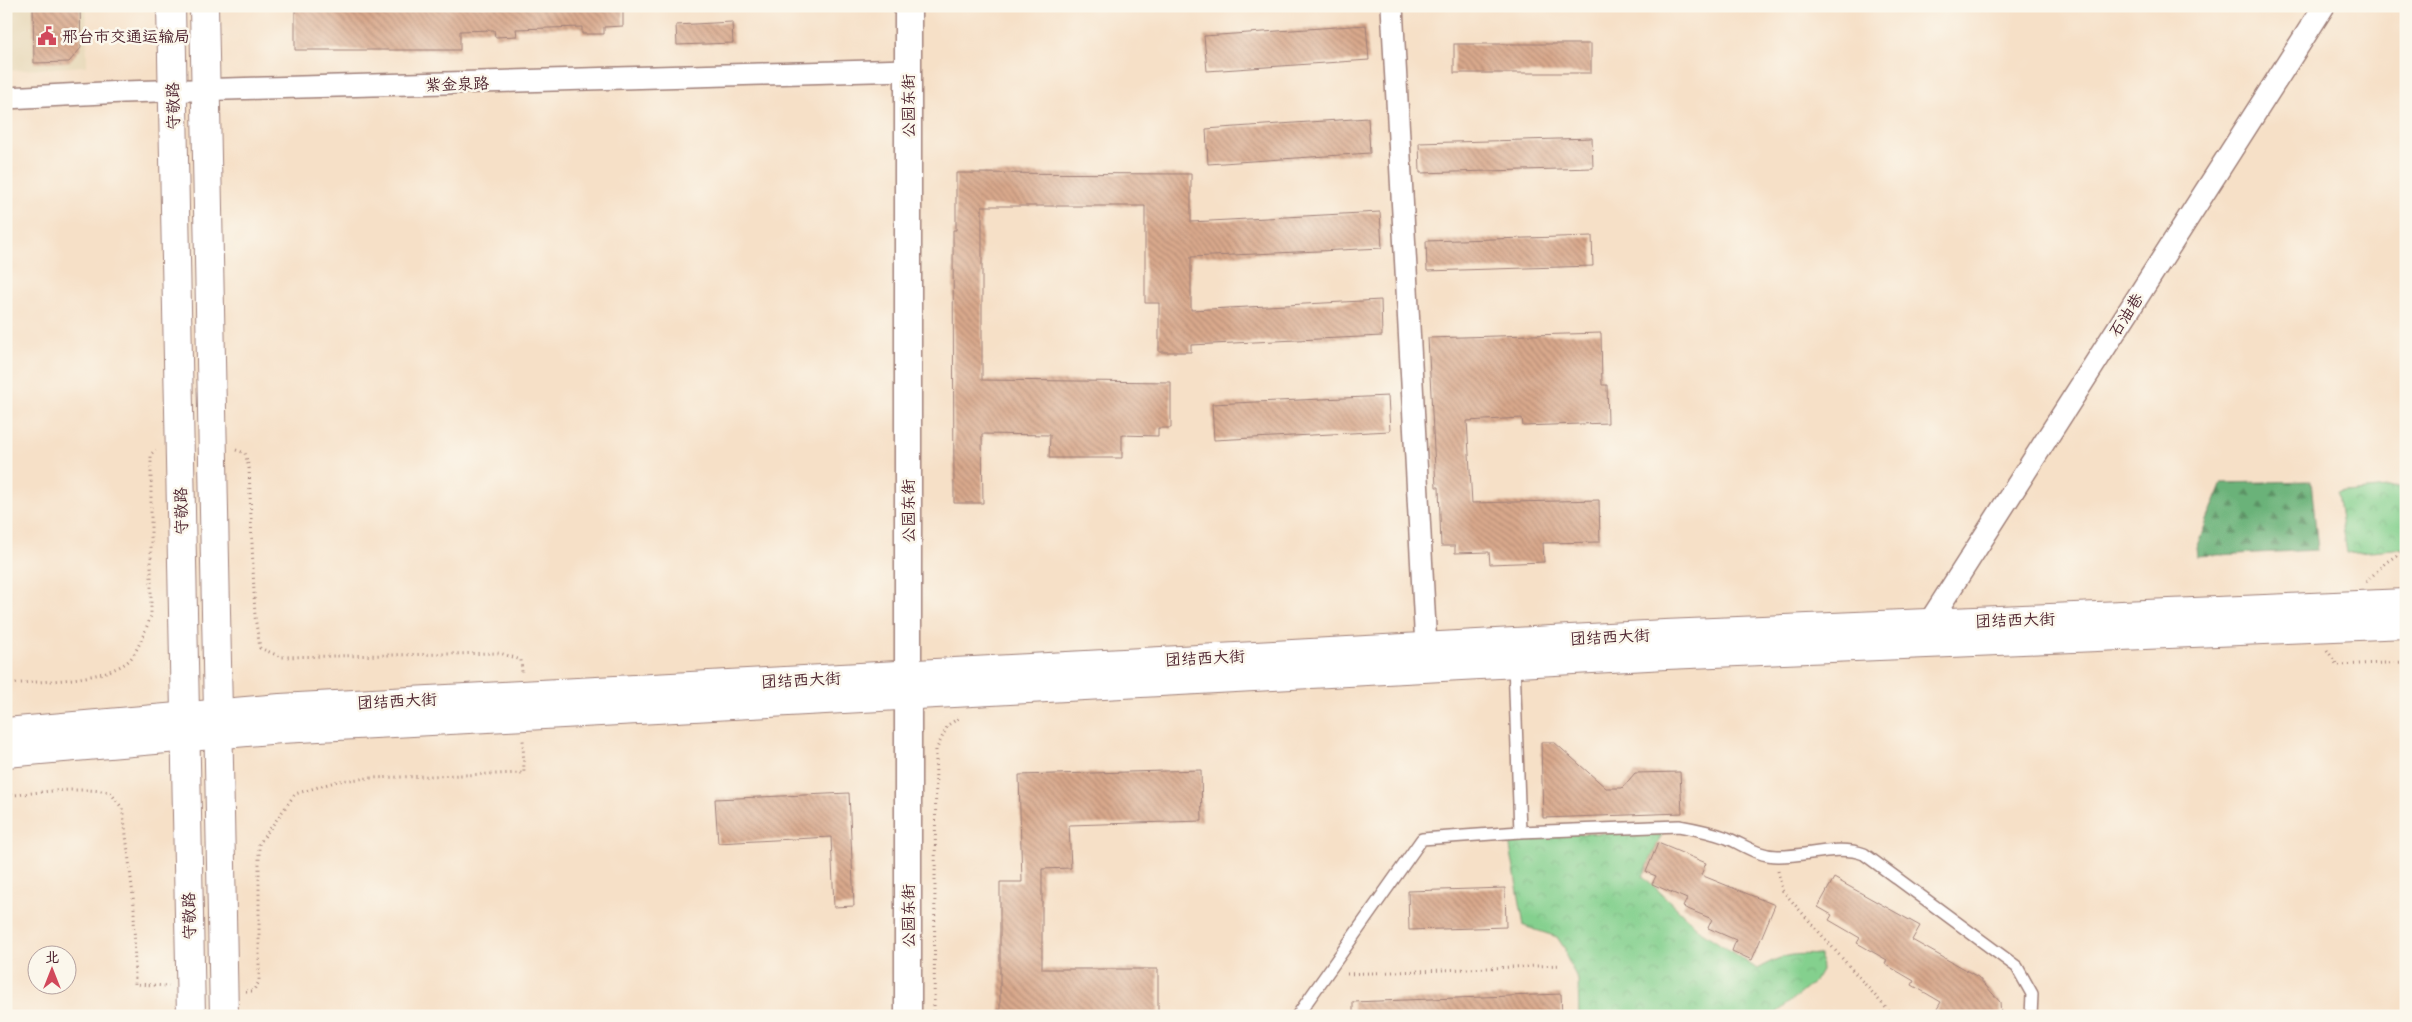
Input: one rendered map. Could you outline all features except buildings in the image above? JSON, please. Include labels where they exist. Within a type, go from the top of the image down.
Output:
[{"type":"main road","name":"守敬路","points":[[171,6],[191,1016]]},
{"type":"main road","name":"守敬路","points":[[204,6],[224,1004]]},
{"type":"main road","name":"团结西大街","points":[[908,685],[1426,646],[1665,634],[2406,603]]},
{"type":"main road","name":"团结西大街","points":[[6,732],[185,726],[908,685],[1514,664],[2406,624]]},
{"type":"main road","name":"团结西大街","points":[[6,753],[185,726]]},
{"type":"street","name":"公园东街","points":[[908,6],[908,1016]]},
{"type":"street","points":[[1392,6],[1426,646]]},
{"type":"street","name":"石油巷","points":[[1928,624],[2324,6]]},
{"type":"street","name":"紫金泉路","points":[[6,98],[173,91],[908,70]]},
{"type":"lane","points":[[1514,664],[1520,832]]},
{"type":"lane","points":[[1297,1016],[1422,839],[1520,832],[1679,826],[1701,830],[1729,839],[1760,854],[1775,856],[1845,850],[1864,854],[2017,967],[2032,994],[2031,1016]]},
{"type":"path","points":[[6,684],[86,678],[127,663],[142,638],[151,616],[151,454],[158,448],[180,439]]},
{"type":"path","points":[[212,439],[245,454],[249,468],[255,617],[260,648],[281,657],[500,653],[521,660],[524,773],[369,778],[338,781],[295,794],[259,844],[259,982],[253,991],[224,1004]]},
{"type":"path","points":[[2341,606],[2385,562],[2406,549]]},
{"type":"path","points":[[2312,629],[2337,664],[2406,662]]},
{"type":"path","points":[[934,1016],[936,750],[948,725],[962,715]]},
{"type":"path","points":[[6,796],[56,790],[110,792],[122,808],[125,826],[134,905],[135,984],[191,987]]},
{"type":"path","points":[[1775,856],[1782,890],[1893,1016]]},
{"type":"path","points":[[1326,974],[1560,965]]},
{"type":"shaded area","name":"邢台市交通运输局","points":[[6,6],[86,6],[87,66],[6,71]]},
{"type":"green space","points":[[2311,481],[2318,550],[2197,556],[2196,548],[2222,483]]},
{"type":"green space","points":[[2406,486],[2406,548],[2346,553],[2337,493]]},
{"type":"green space","points":[[1663,832],[1643,876],[1702,932],[1757,969],[1787,956],[1802,954],[1820,955],[1821,971],[1815,981],[1773,1016],[1579,1016],[1578,980],[1566,956],[1565,949],[1557,937],[1524,926],[1508,835]]},
{"type":"place","name":"邢台市交通运输局","points":[[47,36]]}]
